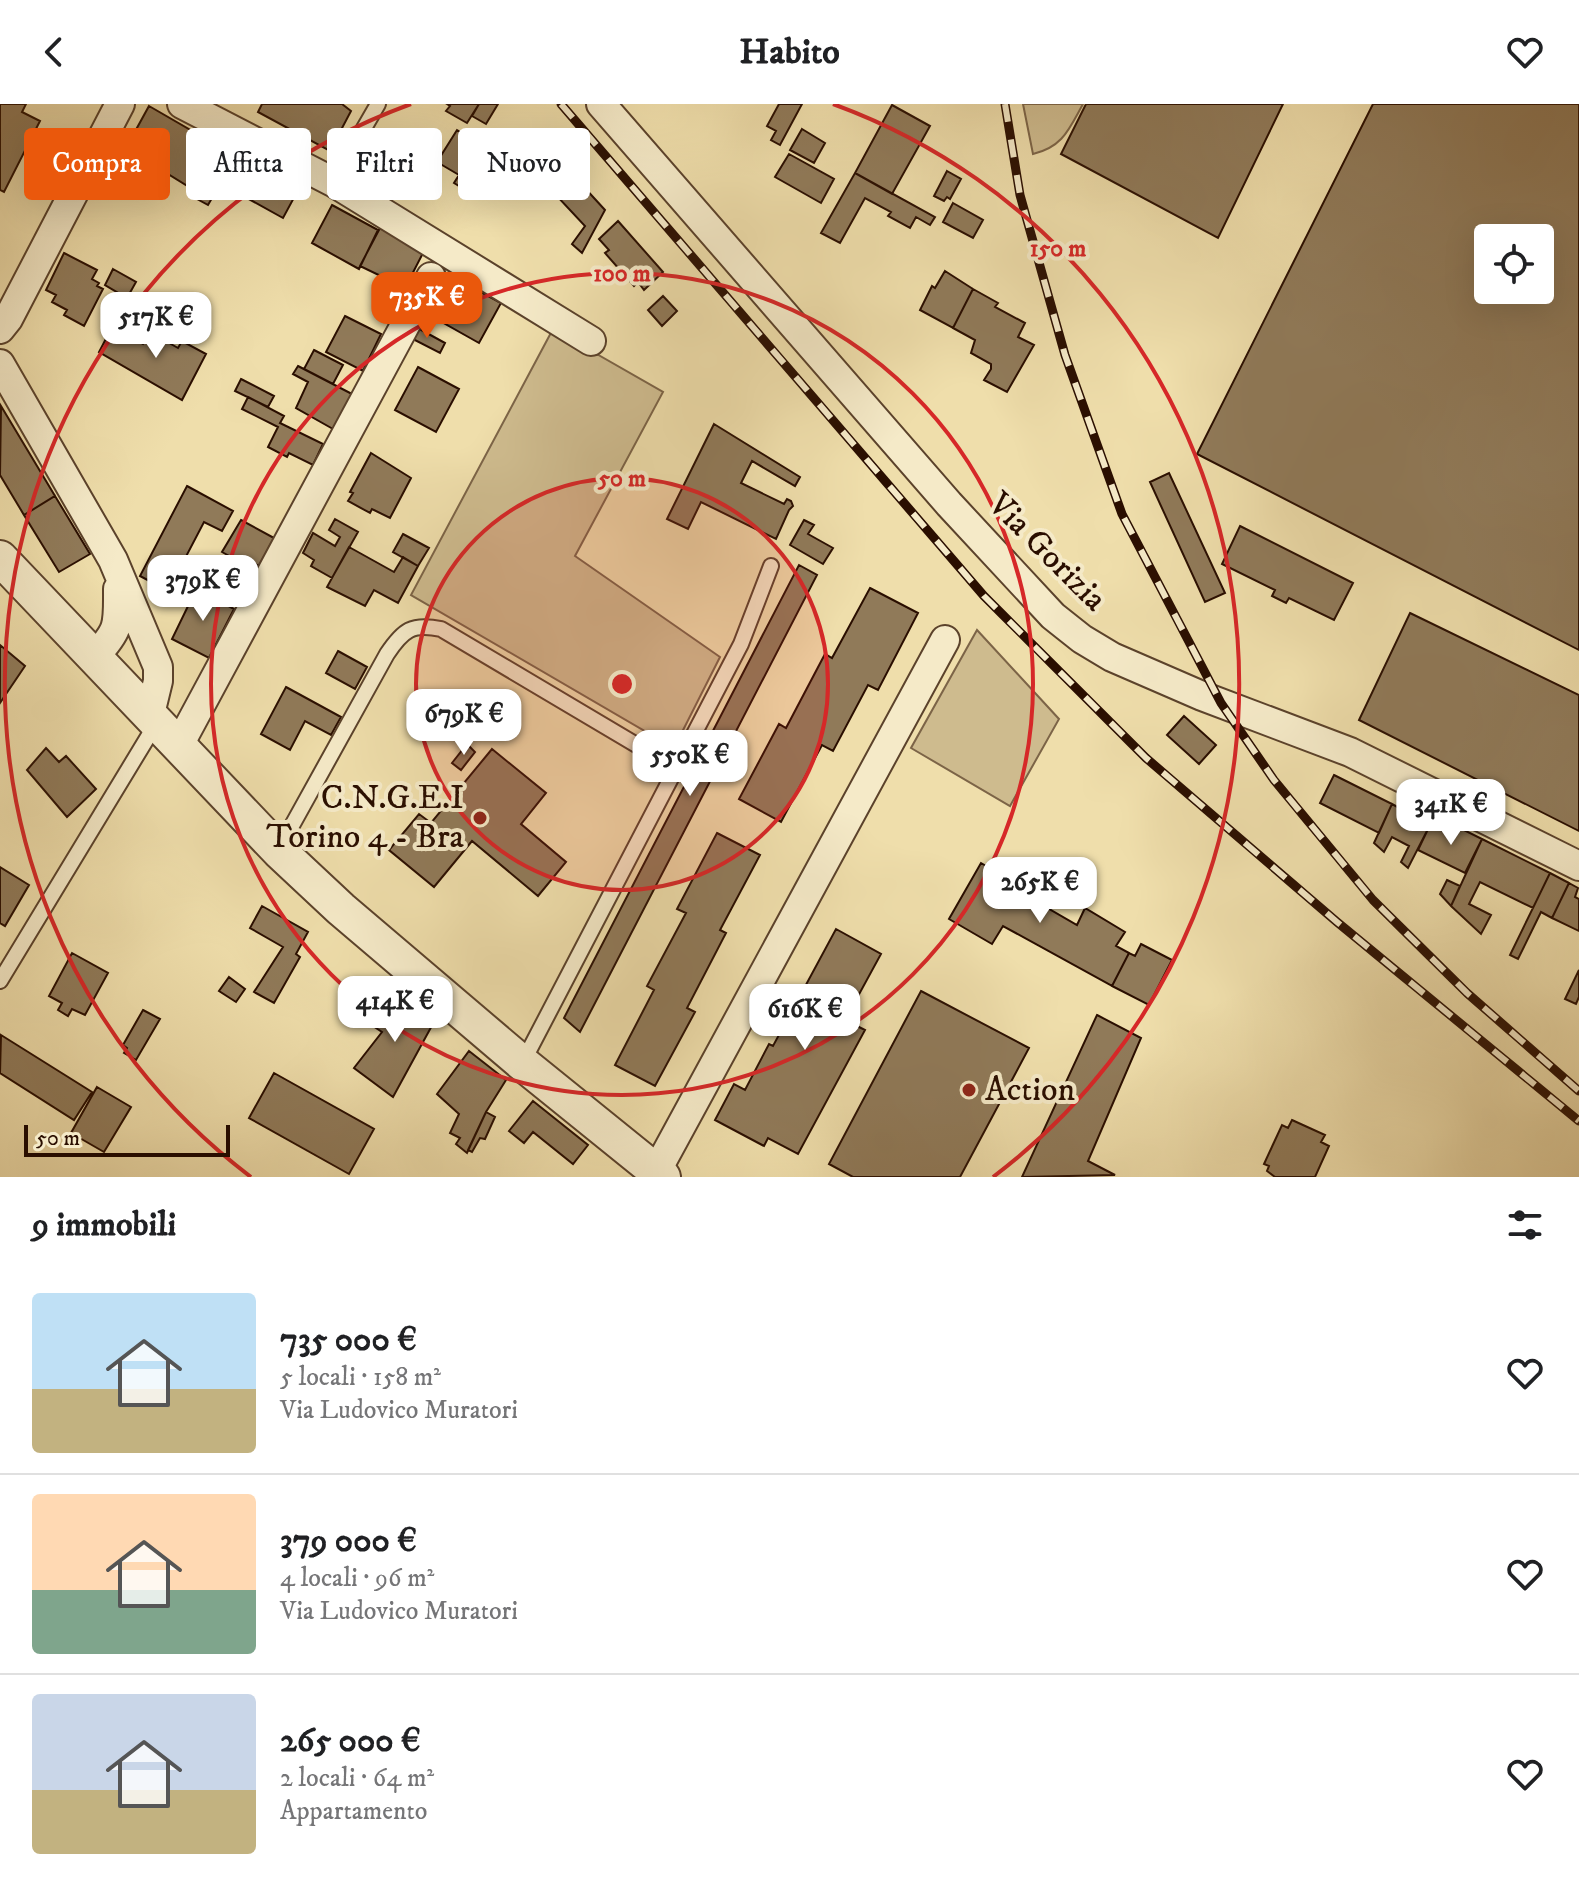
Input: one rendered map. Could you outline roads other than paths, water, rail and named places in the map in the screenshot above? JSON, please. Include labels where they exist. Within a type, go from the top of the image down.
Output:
[{"type":"street","points":[[0,329],[120,104]]},
{"type":"street","points":[[182,104],[327,179]]},
{"type":"street","name":"Via Gorizia","points":[[601,104],[949,504],[1053,616],[1082,639],[1112,657],[1202,696],[1350,752],[1579,866]]},
{"type":"street","points":[[362,200],[591,341]]},
{"type":"street","points":[[162,727],[431,277]]},
{"type":"street","points":[[0,364],[113,560],[158,667],[162,727]]},
{"type":"street","points":[[0,558],[279,851],[341,909],[522,1063],[660,1174],[945,640]]},
{"type":"street","points":[[95,656],[118,625],[118,576]]},
{"type":"lane","points":[[364,128],[378,104]]},
{"type":"lane","points":[[522,1063],[741,644],[771,566]]},
{"type":"lane","points":[[279,851],[387,654],[408,630],[422,625],[441,629],[677,769]]},
{"type":"lane","points":[[0,981],[162,727]]},
{"type":"railway","points":[[561,104],[984,596],[1146,758],[1337,922],[1579,1121]]},
{"type":"railway","points":[[1005,104],[1020,195],[1065,355],[1122,514],[1221,703],[1274,780],[1373,900],[1467,993],[1579,1091]]},
{"type":"place","name":"C.N.G.E.I Torino 4 - Bra","points":[[480,818]]},
{"type":"place","name":"Action","points":[[969,1090]]}]
